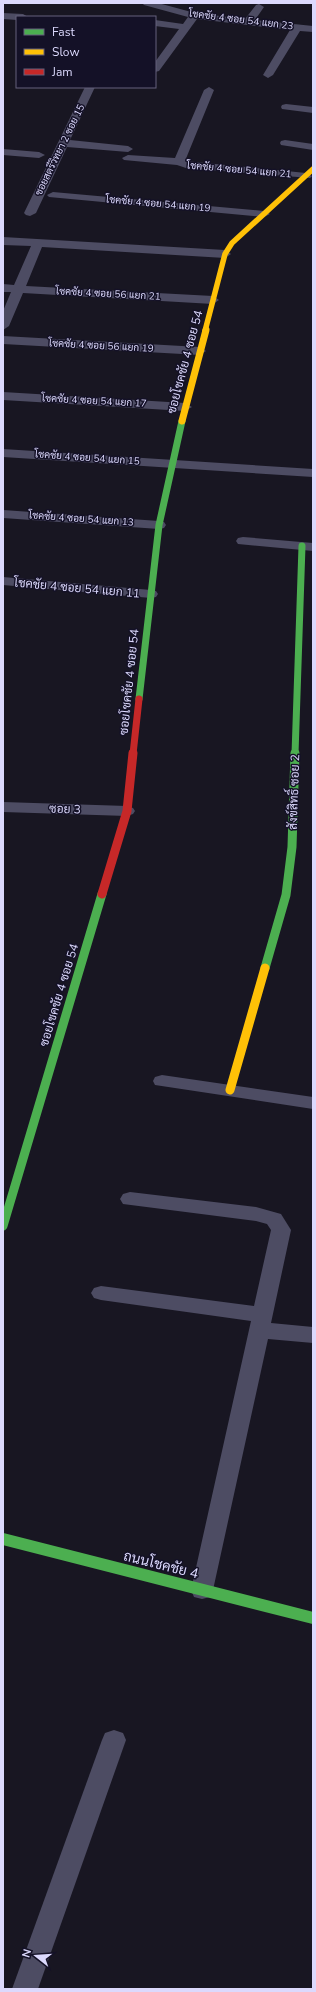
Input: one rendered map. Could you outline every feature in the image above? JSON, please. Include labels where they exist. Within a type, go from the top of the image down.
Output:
[{"type":"street","name":"โชคชัย 4 ซอย 54 แยก 23","points":[[147,3],[194,16],[313,29]]},
{"type":"street","points":[[248,22],[259,7]]},
{"type":"street","points":[[3,16],[16,17]]},
{"type":"street","points":[[156,68],[194,16]]},
{"type":"street","points":[[156,23],[186,27]]},
{"type":"street","points":[[268,75],[297,27]]},
{"type":"street","name":"ซอยสตรีวิทยา 2 ซอย 15","points":[[30,213],[90,88]]},
{"type":"street","name":"โชคชัย 4 ซอย 54 แยก 21","points":[[209,90],[179,162],[186,166],[310,172]]},
{"type":"street","points":[[286,107],[313,110]]},
{"type":"street","points":[[63,143],[179,162]]},
{"type":"street","points":[[285,143],[313,147]]},
{"type":"street","points":[[3,152],[39,155]]},
{"type":"street","name":"ซอยโชคชัย 4 ซอย 54","points":[[3,1226],[127,811],[159,525],[185,407],[225,254],[232,243],[310,172]]},
{"type":"street","name":"โชคชัย 4 ซอย 54 แยก 19","points":[[53,195],[264,214]]},
{"type":"street","points":[[3,242],[225,254]]},
{"type":"street","points":[[3,326],[38,243]]},
{"type":"street","name":"โชคชัย 4 ซอย 56 แยก 21","points":[[3,288],[213,300]]},
{"type":"street","name":"โชคชัย 4 ซอย 56 แยก 19","points":[[3,340],[200,351]]},
{"type":"street","name":"โชคชัย 4 ซอย 54 แยก 17","points":[[3,396],[185,407]]},
{"type":"street","name":"โชคชัย 4 ซอย 54 แยก 15","points":[[3,453],[313,473]]},
{"type":"street","name":"โชคชัย 4 ซอย 54 แยก 13","points":[[3,514],[159,525]]},
{"type":"street","name":"สังข์สิทธิ์ ซอย 2","points":[[230,1090],[286,895],[288,882],[292,847],[307,546],[243,541]]},
{"type":"street","name":"โชคชัย 4 ซอย 54 แยก 11","points":[[3,581],[151,594]]},
{"type":"street","name":"ซอย 3","points":[[3,807],[127,811]]},
{"type":"street","points":[[162,1081],[313,1102]]},
{"type":"street","points":[[130,1199],[256,1214],[274,1219],[281,1230],[202,1590]]},
{"type":"street","points":[[101,1293],[260,1322],[313,1335]]},
{"type":"street","name":"ถนนโชคชัย 4","points":[[3,1539],[313,1618]]},
{"type":"street","points":[[25,1989],[114,1740]]},
{"type":"traffic: fast","points":[[139,699],[159,525],[182,421]]},
{"type":"traffic: fast","points":[[265,968],[286,895],[292,847],[302,546]]},
{"type":"traffic: fast","points":[[3,1226],[102,894]]},
{"type":"traffic: fast","points":[[3,1539],[313,1618]]},
{"type":"traffic: slow","points":[[182,421],[225,254],[232,243],[313,169]]},
{"type":"traffic: slow","points":[[230,1090],[265,968]]},
{"type":"traffic: jam","points":[[102,894],[127,811],[139,699]]}]
